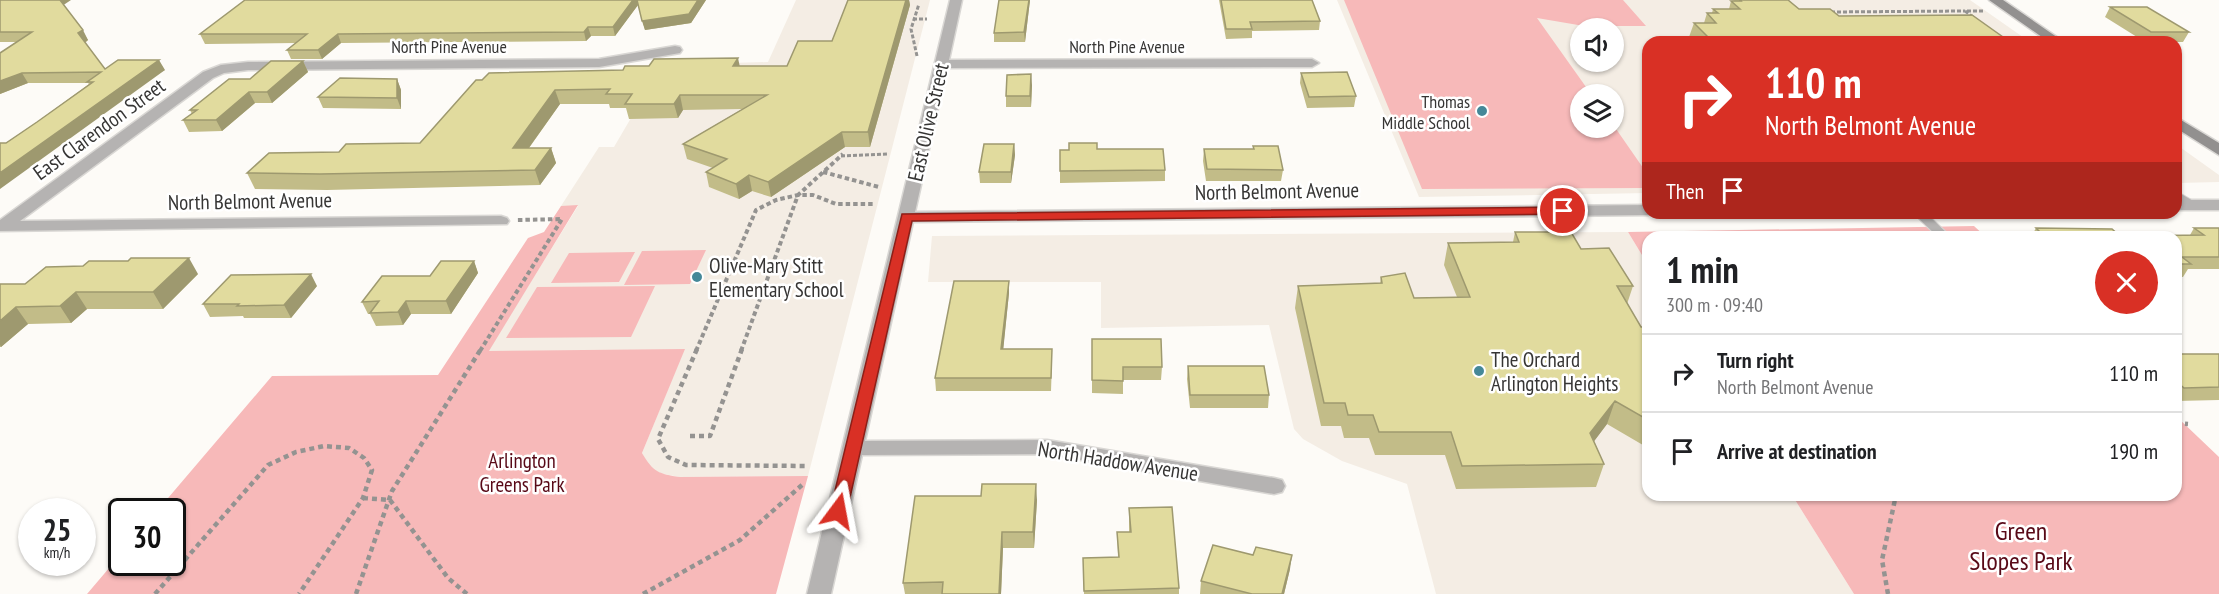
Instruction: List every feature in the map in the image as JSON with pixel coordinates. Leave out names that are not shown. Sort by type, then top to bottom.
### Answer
[{"type":"street","name":"East Olive Street","points":[[819,594],[956,0]]},
{"type":"street","points":[[1995,0],[2049,36]]},
{"type":"street","name":"North Pine Avenue","points":[[221,69],[248,66],[599,63],[675,50]]},
{"type":"street","name":"North Pine Avenue","points":[[942,64],[1312,63]]},
{"type":"street","name":"East Clarendon Street","points":[[1,226],[208,75],[221,69]]},
{"type":"street","points":[[2182,125],[2219,150]]},
{"type":"street","points":[[2184,205],[2219,205]]},
{"type":"street","name":"North Belmont Avenue","points":[[906,217],[1642,210]]},
{"type":"street","name":"North Belmont Avenue","points":[[1,226],[501,221]]},
{"type":"street","name":"North Haddow Avenue","points":[[853,448],[1047,447],[1274,486]]},
{"type":"lane","points":[[1926,219],[1938,231]]},
{"type":"path","points":[[917,56],[911,29],[919,4]]},
{"type":"path","points":[[1965,11],[1974,17]]},
{"type":"path","points":[[1822,12],[1984,11]]},
{"type":"path","points":[[914,19],[927,19]]},
{"type":"path","points":[[690,436],[710,436],[798,195],[843,154],[889,154]]},
{"type":"path","points":[[823,172],[879,187]]},
{"type":"path","points":[[807,466],[674,463],[667,458],[658,439],[756,210],[766,204],[798,195],[813,195],[836,204],[875,204]]},
{"type":"path","points":[[356,594],[392,491],[562,219],[501,221]]},
{"type":"path","points":[[2182,424],[2188,424]]},
{"type":"path","points":[[155,594],[268,465],[296,452],[324,446],[350,448],[364,458],[372,470],[363,498],[299,594]]},
{"type":"path","points":[[643,594],[740,540],[802,485]]},
{"type":"path","points":[[363,498],[390,500],[448,578],[467,594]]},
{"type":"path","points":[[1888,594],[1882,560],[1895,501]]},
{"type":"shaded area","name":"Olive-Mary Stitt Elementary School","points":[[796,0],[930,0],[808,476],[680,477],[663,474],[651,469],[642,453],[684,350],[488,351],[578,206],[561,206],[599,147],[614,147],[662,65],[768,62]]},
{"type":"shaded area","name":"Thomas Middle School","points":[[1337,0],[1970,0],[2021,36],[1642,36],[1642,193],[1419,197]]},
{"type":"shaded area","points":[[2182,149],[2219,175],[2219,182],[2182,183]]},
{"type":"shaded area","points":[[1628,232],[1642,255],[1642,501],[1796,501],[1854,594],[1436,594],[1407,484],[1342,461],[1303,439],[1294,429],[1269,325],[1101,328],[1101,282],[928,282],[932,236]]},
{"type":"green space","name":"Thomas Middle School","points":[[1344,0],[1623,0],[1646,26],[1624,26],[1624,18],[1570,18],[1570,24],[1537,18],[1570,64],[1570,72],[1575,72],[1584,84],[1570,84],[1570,138],[1622,138],[1642,166],[1642,188],[1422,189]]},
{"type":"green space","name":"Arlington Greens Park","points":[[578,205],[489,351],[685,349],[642,453],[657,471],[680,477],[808,476],[776,594],[87,594],[108,569],[108,576],[186,576],[186,498],[168,498],[272,376],[438,375],[528,238],[544,232],[561,206]]},
{"type":"green space","points":[[1974,226],[1979,231],[1686,231]]},
{"type":"green space","points":[[1628,232],[1642,232],[1642,255]]},
{"type":"green space","points":[[706,250],[690,284],[624,285],[642,251]]},
{"type":"green space","points":[[635,252],[619,282],[551,283],[569,253]]},
{"type":"green space","points":[[655,286],[631,337],[506,338],[537,287]]},
{"type":"green space","name":"Green Slopes Park","points":[[2182,422],[2219,457],[2219,594],[1854,594],[1796,501],[2182,501]]},
{"type":"building","points":[[0,0],[60,0],[83,30],[78,33],[105,69],[118,60],[159,60],[0,173],[0,143],[6,143],[37,122],[93,82],[87,82],[101,72],[22,73],[0,81],[0,53],[32,32],[0,32]]},
{"type":"building","points":[[245,0],[633,0],[613,27],[588,27],[584,32],[338,34],[318,50],[287,50],[307,34],[200,34]]},
{"type":"building","points":[[637,0],[698,0],[689,14],[642,21]]},
{"type":"building","points":[[848,0],[906,0],[868,132],[842,132],[768,182],[749,175],[736,184],[706,172],[727,159],[683,144],[767,95],[680,95],[674,104],[625,104],[632,94],[606,94],[610,89],[555,90],[513,148],[551,148],[535,170],[247,173],[269,153],[339,152],[346,144],[420,143],[476,80],[482,80],[489,73],[623,70],[625,66],[649,66],[654,59],[738,58],[733,66],[787,66],[798,41],[832,41]]},
{"type":"building","points":[[999,0],[1029,0],[1024,32],[994,33]]},
{"type":"building","points":[[1221,0],[1312,0],[1320,21],[1250,22],[1252,29],[1226,29]]},
{"type":"building","points":[[1788,0],[1799,9],[1830,9],[1839,16],[1972,15],[2002,36],[1707,36],[1694,23],[1716,23],[1707,13],[1718,13],[1713,9],[1740,9],[1731,1]]},
{"type":"building","points":[[2110,7],[2147,7],[2189,32],[2151,32]]},
{"type":"building","points":[[271,61],[303,61],[267,92],[249,92],[216,120],[183,120],[197,110],[190,110],[229,79],[250,79]]},
{"type":"building","points":[[1347,72],[1356,96],[1309,97],[1301,73]]},
{"type":"building","points":[[1031,74],[1030,96],[1006,96],[1007,75]]},
{"type":"building","points":[[340,78],[397,79],[397,98],[318,97]]},
{"type":"building","points":[[1069,143],[1097,143],[1097,149],[1163,149],[1165,170],[1060,171],[1060,150],[1069,150]]},
{"type":"building","points":[[984,144],[1014,144],[1011,172],[979,172]]},
{"type":"building","points":[[1253,146],[1278,146],[1283,170],[1207,169],[1204,149],[1254,149]]},
{"type":"building","points":[[2036,228],[2112,229],[2114,231],[2039,231]]},
{"type":"building","points":[[2194,228],[2219,228],[2219,257],[2182,257],[2182,235],[2204,235]]},
{"type":"building","name":"The Orchard Arlington Heights","points":[[1515,232],[1571,232],[1581,249],[1609,248],[1633,286],[1617,286],[1642,327],[1642,417],[1615,401],[1590,433],[1604,464],[1462,466],[1451,432],[1379,432],[1373,415],[1348,415],[1345,403],[1324,403],[1298,286],[1382,283],[1381,277],[1405,273],[1414,298],[1470,297],[1448,243],[1519,242]]},
{"type":"building","points":[[2182,257],[2191,264],[2182,264]]},
{"type":"building","points":[[131,258],[189,258],[153,292],[76,292],[60,306],[16,307],[0,321],[0,284],[25,284],[46,267],[83,266],[89,261],[128,261]]},
{"type":"building","points":[[441,261],[474,261],[446,301],[406,301],[398,312],[370,313],[379,301],[362,302],[382,276],[430,276]]},
{"type":"building","points":[[311,274],[284,305],[203,304],[231,275]]},
{"type":"building","points":[[954,281],[1009,281],[1001,349],[1052,349],[1051,378],[935,378]]},
{"type":"building","points":[[1092,339],[1161,339],[1162,367],[1123,367],[1123,381],[1092,380]]},
{"type":"building","points":[[2182,354],[2219,354],[2219,387],[2182,386]]},
{"type":"building","points":[[1188,366],[1264,366],[1269,395],[1190,395]]},
{"type":"building","points":[[982,484],[1036,484],[1033,532],[1002,532],[999,594],[942,594],[943,582],[903,583],[915,496],[981,496]]},
{"type":"building","points":[[1172,507],[1179,588],[1084,591],[1083,558],[1119,557],[1117,532],[1131,532],[1129,508]]},
{"type":"building","points":[[1213,545],[1253,555],[1256,547],[1292,555],[1282,594],[1252,594],[1201,581]]},
{"type":"place","name":"Thomas Middle School","points":[[1482,111]]},
{"type":"place","name":"Olive-Mary Stitt Elementary School","points":[[697,277]]},
{"type":"place","name":"The Orchard Arlington Heights","points":[[1479,371]]},
{"type":"route","points":[[838,511],[906,217],[1563,211]]}]
